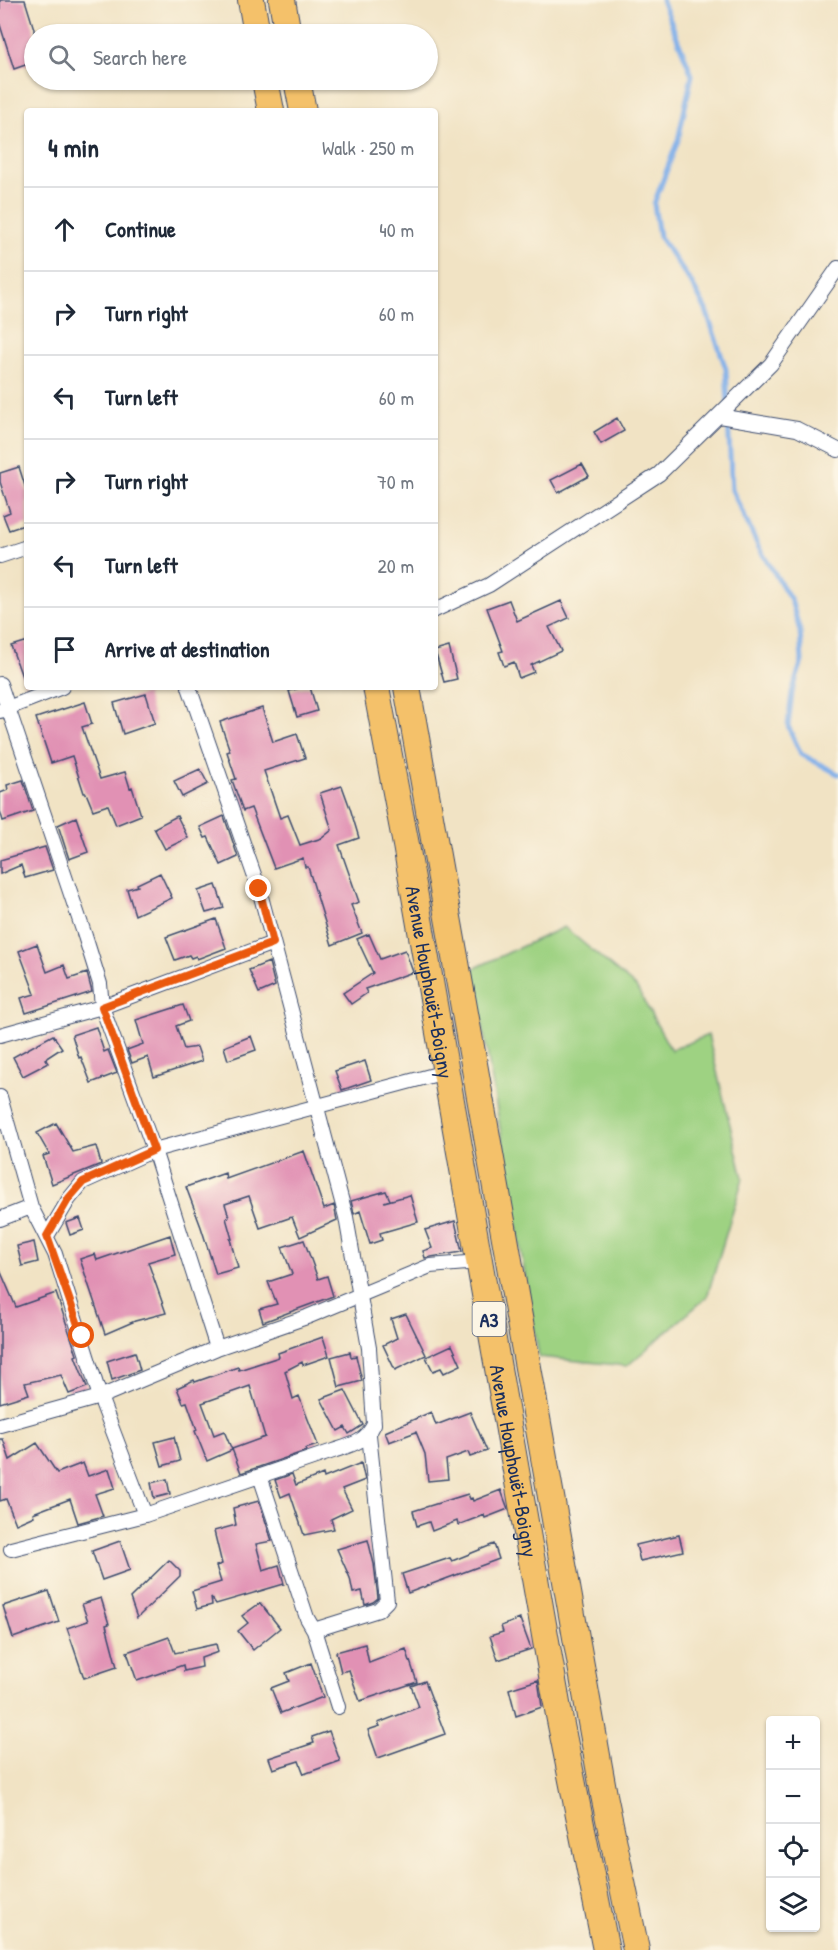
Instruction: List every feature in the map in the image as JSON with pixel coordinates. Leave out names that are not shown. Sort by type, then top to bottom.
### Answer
[{"type":"highway","points":[[250,0],[255,24]]},
{"type":"highway","points":[[282,0],[286,24]]},
{"type":"highway","points":[[267,90],[270,108]]},
{"type":"highway","points":[[299,90],[302,108]]},
{"type":"highway","name":"Avenue Houphouët-Boigny","points":[[377,690],[559,1715],[606,1950]]},
{"type":"highway","name":"Avenue Houphouët-Boigny","points":[[408,690],[604,1795],[636,1950]]},
{"type":"street","points":[[438,609],[489,585],[659,474],[771,364],[838,268]]},
{"type":"street","points":[[719,416],[797,429],[838,450]]},
{"type":"street","points":[[0,556],[24,548]]},
{"type":"street","points":[[0,684],[4,709],[100,984],[102,1007],[154,1150],[217,1348]]},
{"type":"street","points":[[4,709],[54,690]]},
{"type":"street","points":[[190,690],[259,889],[346,1216],[358,1296],[369,1348],[374,1424],[369,1435],[387,1601],[378,1610],[315,1630]]},
{"type":"street","points":[[0,1035],[102,1007],[273,943]]},
{"type":"street","points":[[47,1236],[69,1198],[83,1182],[154,1150],[445,1072]]},
{"type":"street","points":[[0,1097],[31,1207],[55,1254],[100,1396],[145,1515]]},
{"type":"street","points":[[0,1219],[31,1207]]},
{"type":"street","points":[[0,1425],[100,1396],[217,1348],[307,1317],[430,1266],[479,1262]]},
{"type":"street","points":[[11,1549],[145,1515],[351,1445],[369,1435]]},
{"type":"street","points":[[260,1476],[307,1618],[315,1630],[338,1707]]},
{"type":"green space","points":[[564,927],[636,987],[671,1050],[708,1035],[743,1178],[707,1297],[627,1366],[539,1357],[473,969]]},
{"type":"building","points":[[0,0],[25,0],[32,24],[24,24],[24,66],[14,69],[0,25]]},
{"type":"building","points":[[617,418],[624,431],[601,444],[594,432]]},
{"type":"building","points":[[582,464],[589,476],[558,493],[551,480]]},
{"type":"building","points":[[19,467],[24,483],[24,525],[9,530],[3,515],[10,512],[0,482],[0,473]]},
{"type":"building","points":[[509,600],[517,621],[561,601],[569,618],[549,627],[561,651],[531,665],[534,672],[519,678],[514,662],[504,666],[499,652],[503,651],[487,608]]},
{"type":"building","points":[[24,642],[24,682],[11,646]]},
{"type":"building","points":[[449,647],[457,679],[444,682],[438,661],[438,650]]},
{"type":"building","points":[[311,690],[317,711],[297,717],[289,691]]},
{"type":"building","points":[[146,694],[155,723],[123,734],[114,703]]},
{"type":"building","points":[[85,702],[92,724],[82,727],[100,779],[125,772],[141,815],[116,825],[108,805],[93,810],[84,793],[72,756],[51,763],[36,718]]},
{"type":"building","points":[[262,708],[273,742],[297,734],[305,758],[264,771],[280,818],[288,815],[300,845],[322,838],[332,830],[320,793],[342,786],[359,838],[339,845],[359,902],[351,905],[362,933],[332,945],[308,867],[305,867],[303,858],[274,868],[251,808],[243,811],[232,780],[236,779],[220,722]]},
{"type":"building","points":[[200,769],[208,784],[182,797],[174,781]]},
{"type":"building","points":[[23,780],[33,811],[3,821],[0,811],[0,793],[8,790],[7,785]]},
{"type":"building","points":[[177,816],[188,838],[165,849],[154,828]]},
{"type":"building","points":[[224,816],[238,857],[221,865],[208,837],[205,838],[200,827]]},
{"type":"building","points":[[76,817],[88,852],[69,859],[58,825]]},
{"type":"building","points":[[45,847],[53,870],[25,878],[21,865],[0,874],[0,860]]},
{"type":"building","points":[[160,873],[172,898],[135,915],[127,889],[138,886],[137,884]]},
{"type":"building","points":[[216,885],[224,908],[206,913],[198,891]]},
{"type":"building","points":[[216,919],[226,948],[197,959],[196,956],[191,958],[189,955],[175,960],[166,937]]},
{"type":"building","points":[[369,934],[380,959],[405,950],[413,972],[365,989],[367,993],[351,1004],[343,993],[373,973],[357,939]]},
{"type":"building","points":[[37,944],[47,972],[64,965],[69,979],[87,973],[92,992],[26,1013],[21,998],[35,994],[19,951]]},
{"type":"building","points":[[269,962],[275,986],[259,993],[249,970]]},
{"type":"building","points":[[183,1005],[189,1021],[176,1026],[184,1049],[197,1047],[202,1061],[154,1077],[148,1057],[132,1063],[127,1050],[143,1044],[136,1020]]},
{"type":"building","points":[[96,1027],[104,1052],[108,1050],[117,1073],[91,1083],[81,1057],[79,1058],[72,1035]]},
{"type":"building","points":[[53,1035],[62,1048],[45,1059],[48,1063],[23,1076],[13,1057]]},
{"type":"building","points":[[251,1036],[256,1050],[228,1060],[224,1047]]},
{"type":"building","points":[[365,1061],[371,1080],[342,1090],[335,1071]]},
{"type":"building","points":[[56,1123],[73,1152],[96,1146],[101,1164],[52,1184],[43,1156],[49,1154],[37,1133]]},
{"type":"building","points":[[304,1151],[324,1209],[334,1205],[337,1220],[300,1237],[292,1217],[260,1228],[249,1196],[225,1204],[229,1217],[226,1218],[232,1239],[230,1239],[238,1268],[216,1274],[186,1187],[225,1173],[226,1179]]},
{"type":"building","points":[[386,1191],[390,1200],[384,1202],[410,1195],[418,1222],[380,1233],[382,1240],[370,1244],[360,1211],[354,1214],[351,1201]]},
{"type":"building","points":[[80,1218],[84,1230],[70,1235],[66,1223]]},
{"type":"building","points":[[455,1221],[462,1252],[425,1258],[423,1251],[432,1248],[425,1230]]},
{"type":"building","points":[[170,1235],[175,1254],[148,1262],[166,1313],[135,1321],[105,1334],[80,1259],[95,1254],[97,1260]]},
{"type":"building","points":[[304,1240],[318,1279],[327,1276],[333,1296],[263,1322],[259,1309],[277,1304],[268,1282],[292,1274],[282,1247]]},
{"type":"building","points":[[34,1242],[38,1262],[22,1266],[17,1246]]},
{"type":"building","points":[[0,1270],[16,1307],[56,1293],[87,1387],[69,1394],[61,1375],[25,1383],[29,1394],[0,1403]]},
{"type":"building","points":[[406,1314],[426,1355],[395,1370],[383,1345],[397,1338],[391,1319]]},
{"type":"building","points":[[323,1337],[329,1356],[303,1365],[302,1362],[285,1371],[293,1399],[299,1396],[318,1445],[241,1473],[232,1449],[265,1437],[250,1386],[202,1403],[214,1435],[224,1431],[232,1450],[207,1461],[187,1402],[183,1403],[177,1388],[194,1380],[195,1382],[238,1367],[239,1370],[279,1357],[278,1353]]},
{"type":"building","points":[[452,1345],[461,1365],[444,1373],[441,1368],[433,1371],[426,1357]]},
{"type":"building","points":[[135,1352],[140,1370],[112,1380],[107,1361]]},
{"type":"building","points":[[350,1352],[351,1357],[356,1356],[362,1381],[339,1387],[331,1357]]},
{"type":"building","points":[[345,1390],[363,1425],[349,1434],[345,1427],[338,1431],[321,1399]]},
{"type":"building","points":[[431,1412],[436,1425],[470,1412],[487,1451],[470,1457],[468,1452],[446,1460],[448,1479],[428,1481],[425,1454],[416,1432],[389,1442],[385,1432]]},
{"type":"building","points":[[174,1437],[180,1461],[162,1466],[155,1442]]},
{"type":"building","points":[[0,1439],[3,1439],[10,1460],[37,1443],[57,1473],[83,1463],[88,1476],[109,1469],[115,1488],[95,1494],[103,1516],[78,1523],[70,1499],[33,1513],[34,1516],[16,1524],[6,1499],[0,1501]]},
{"type":"building","points":[[361,1463],[365,1480],[342,1489],[352,1509],[331,1519],[334,1529],[304,1535],[290,1493],[281,1497],[275,1480],[292,1474],[296,1485],[323,1474],[324,1478]]},
{"type":"building","points":[[167,1479],[170,1494],[154,1498],[151,1483]]},
{"type":"building","points":[[501,1490],[508,1509],[458,1525],[457,1521],[432,1531],[429,1522],[417,1526],[413,1511],[468,1494],[473,1501]]},
{"type":"building","points":[[259,1501],[272,1541],[256,1544],[263,1570],[279,1565],[284,1584],[216,1604],[211,1597],[212,1605],[197,1609],[192,1591],[221,1582],[216,1566],[222,1564],[214,1531],[236,1525],[233,1508]]},
{"type":"building","points":[[679,1535],[683,1551],[640,1561],[636,1545]]},
{"type":"building","points":[[368,1540],[374,1564],[378,1598],[365,1605],[362,1591],[353,1593],[350,1578],[337,1549]]},
{"type":"building","points":[[120,1541],[130,1570],[102,1580],[92,1551]]},
{"type":"building","points":[[494,1544],[499,1559],[408,1593],[402,1574],[450,1558],[452,1561]]},
{"type":"building","points":[[169,1560],[180,1571],[180,1576],[137,1618],[130,1598]]},
{"type":"building","points":[[49,1591],[59,1622],[13,1638],[3,1606]]},
{"type":"building","points":[[101,1598],[109,1624],[106,1625],[117,1667],[84,1678],[67,1628],[88,1621],[82,1604]]},
{"type":"building","points":[[260,1603],[280,1628],[253,1650],[238,1631],[248,1623],[242,1616]]},
{"type":"building","points":[[520,1619],[531,1649],[498,1660],[490,1636],[503,1632],[501,1626]]},
{"type":"building","points":[[169,1637],[175,1653],[216,1644],[218,1652],[201,1658],[202,1667],[184,1671],[183,1665],[137,1681],[127,1652]]},
{"type":"building","points":[[365,1644],[369,1663],[406,1649],[417,1682],[360,1701],[349,1670],[341,1672],[336,1652]]},
{"type":"building","points":[[311,1663],[323,1697],[281,1713],[271,1688],[289,1681],[286,1673]]},
{"type":"building","points":[[538,1680],[542,1707],[516,1716],[509,1689]]},
{"type":"building","points":[[425,1681],[445,1734],[378,1758],[368,1730],[380,1726],[378,1723],[419,1707],[411,1686]]},
{"type":"building","points":[[329,1731],[340,1761],[304,1774],[299,1761],[273,1769],[269,1758],[314,1743],[312,1737]]},
{"type":"waterway","points":[[662,0],[692,75],[678,140],[654,204],[659,236],[692,284],[706,310],[726,369],[728,404]]},
{"type":"waterway","points":[[728,420],[732,490],[759,548],[791,600],[800,631],[802,661],[792,692],[788,726],[801,754],[838,774]]},
{"type":"route","points":[[82,1336],[47,1236],[69,1198],[83,1182],[154,1150],[102,1007],[273,943],[259,889]]}]
